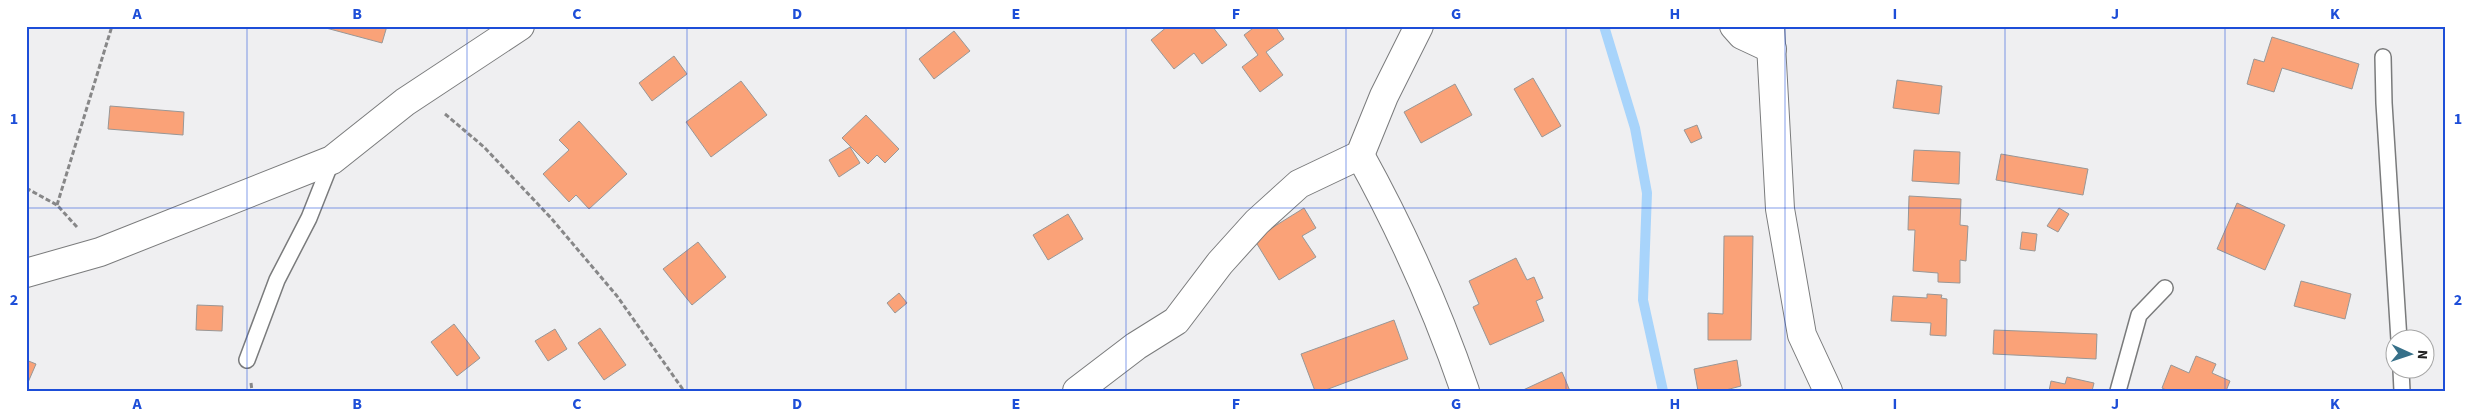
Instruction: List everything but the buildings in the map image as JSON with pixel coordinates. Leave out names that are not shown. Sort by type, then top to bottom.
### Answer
[{"type":"street","points":[[26,274],[100,252],[332,160],[420,92],[520,26]]},
{"type":"street","points":[[1078,391],[1136,346],[1176,320],[1220,263],[1256,222],[1299,184],[1360,156],[1384,96],[1419,26]]},
{"type":"street","points":[[1734,26],[1742,35],[1771,38],[1780,209],[1802,335],[1828,391]]},
{"type":"street","points":[[1360,156],[1394,216],[1441,322],[1464,391]]},
{"type":"lane","points":[[2383,57],[2384,102],[2398,330]]},
{"type":"lane","points":[[248,360],[277,280],[309,218],[332,160]]},
{"type":"lane","points":[[2118,391],[2139,315],[2165,288]]},
{"type":"path","points":[[57,205],[112,26]]},
{"type":"path","points":[[420,92],[484,146],[551,218],[617,296],[684,391]]},
{"type":"path","points":[[26,188],[57,205],[100,252]]},
{"type":"waterway","points":[[1604,26],[1635,128],[1647,193],[1643,300],[1663,391]]}]
